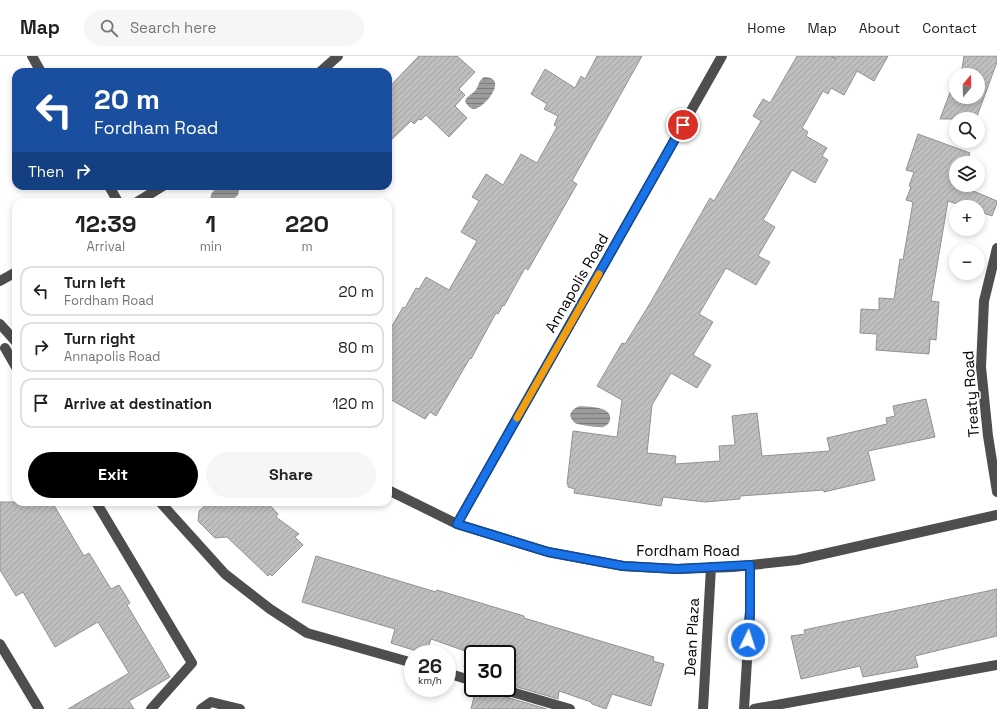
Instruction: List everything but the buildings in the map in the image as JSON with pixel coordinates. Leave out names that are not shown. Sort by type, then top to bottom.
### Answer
[{"type":"street","points":[[32,56],[39,68]]},
{"type":"street","points":[[324,68],[338,56]]},
{"type":"street","name":"Annapolis Road","points":[[457,524],[722,56]]},
{"type":"street","points":[[144,198],[156,190]]},
{"type":"street","name":"Treaty Road","points":[[997,248],[984,301],[981,367],[988,436],[997,492]]},
{"type":"street","points":[[0,281],[12,274]]},
{"type":"street","points":[[0,324],[12,338]]},
{"type":"street","points":[[12,344],[2,350],[12,362]]},
{"type":"street","name":"Fordham Road","points":[[392,492],[457,524],[548,552],[623,566],[677,569],[750,565],[797,560],[997,515]]},
{"type":"street","points":[[98,506],[192,663],[151,709]]},
{"type":"street","points":[[164,506],[225,574],[270,609],[307,633],[404,660]]},
{"type":"street","points":[[744,709],[750,612],[750,565]]},
{"type":"street","name":"Dean Plaza","points":[[703,709],[711,567]]},
{"type":"street","points":[[0,644],[39,709]]},
{"type":"street","points":[[754,709],[997,664]]},
{"type":"street","points":[[516,693],[570,709]]},
{"type":"street","points":[[200,709],[211,702],[240,709]]},
{"type":"shaded area","points":[[484,77],[491,78],[495,82],[495,87],[488,99],[483,104],[478,108],[473,109],[466,104],[465,101],[475,91]]},
{"type":"shaded area","points":[[215,190],[239,191],[238,195],[235,198],[211,198]]},
{"type":"shaded area","points":[[580,406],[599,408],[608,412],[610,415],[609,423],[603,427],[593,427],[575,423],[570,415],[574,409]]},
{"type":"slow traffic","points":[[517,418],[599,274]]},
{"type":"route","points":[[683,125],[457,524],[548,552],[623,566],[677,569],[750,565],[750,612],[748,640]]}]
